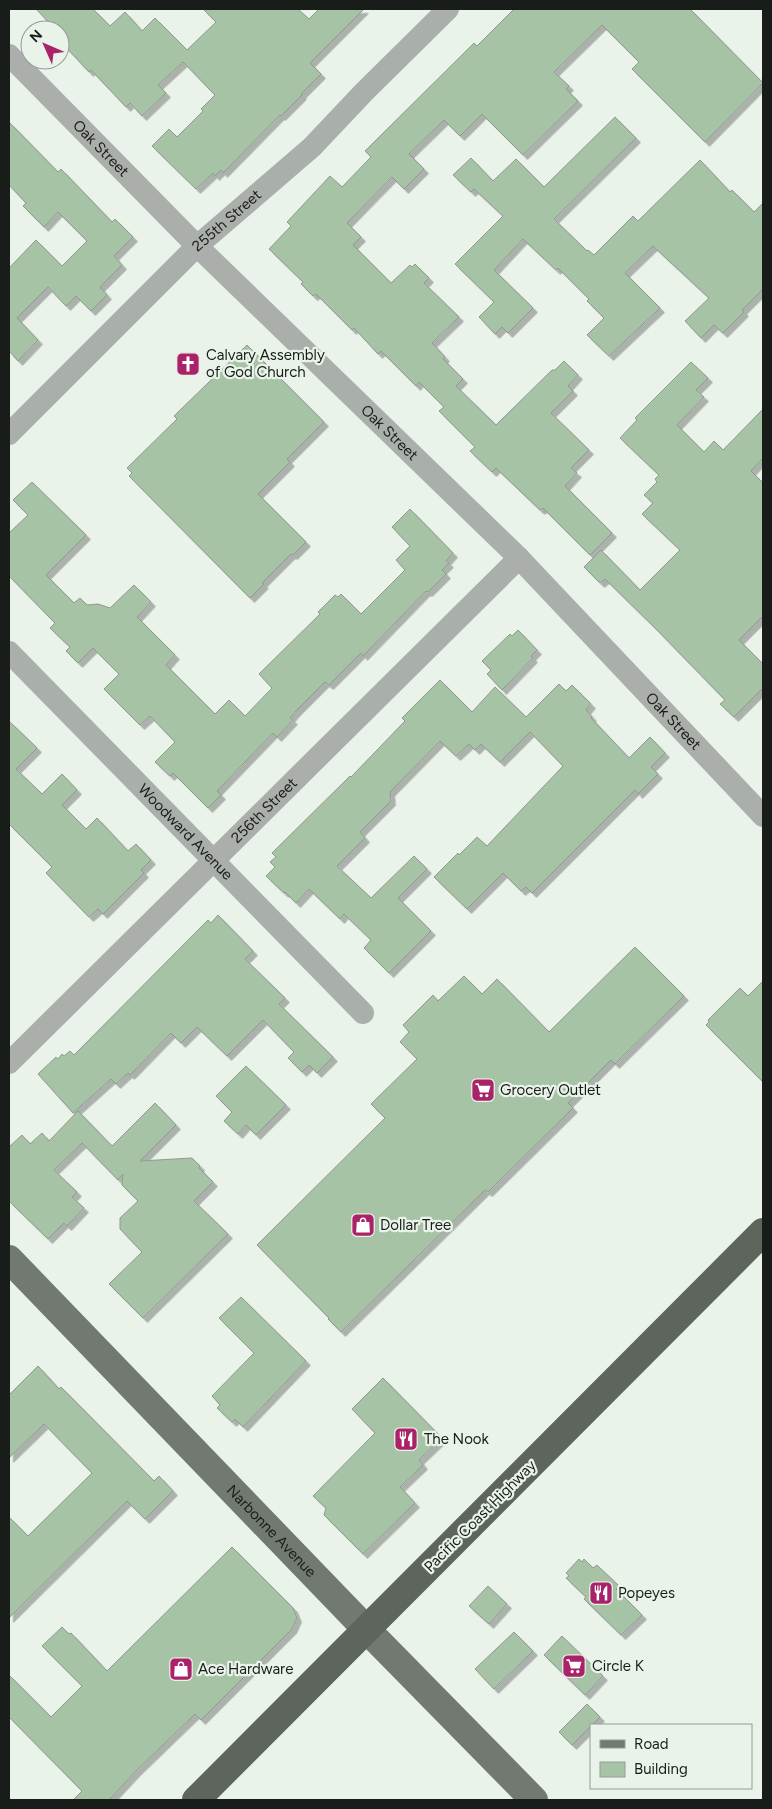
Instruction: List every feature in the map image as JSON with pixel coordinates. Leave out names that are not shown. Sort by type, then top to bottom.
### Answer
[{"type":"highway","name":"Pacific Coast Highway","points":[[196,1800],[763,1232]]},
{"type":"main road","name":"Narbonne Avenue","points":[[9,1259],[534,1800]]},
{"type":"street","name":"255th Street","points":[[9,434],[198,246],[312,146],[448,9]]},
{"type":"street","name":"Oak Street","points":[[9,56],[198,246],[519,558],[763,816]]},
{"type":"street","name":"256th Street","points":[[9,1063],[211,860],[519,558]]},
{"type":"street","name":"Woodward Avenue","points":[[9,652],[363,1013]]},
{"type":"building","points":[[36,9],[93,9],[110,26],[125,12],[142,31],[155,18],[187,50],[216,22],[203,9],[298,9],[309,19],[319,9],[364,9],[310,63],[321,74],[302,95],[223,173],[221,170],[215,176],[213,173],[196,189],[152,146],[169,129],[177,137],[203,111],[201,109],[215,95],[183,62],[158,85],[166,93],[142,116],[130,103],[126,107],[91,70],[89,72],[70,52],[70,20],[46,20]]},
{"type":"building","points":[[514,9],[690,9],[763,83],[705,142],[632,69],[639,62],[602,25],[554,72],[569,86],[566,89],[578,101],[523,155],[482,114],[460,136],[444,120],[409,154],[424,169],[404,189],[392,177],[347,223],[361,237],[353,245],[391,283],[410,265],[412,267],[415,264],[429,278],[424,283],[459,317],[432,343],[445,357],[443,359],[463,379],[456,386],[496,425],[552,370],[555,370],[564,361],[578,375],[568,386],[573,391],[551,413],[589,450],[571,468],[577,473],[565,486],[612,533],[590,555],[543,508],[540,510],[496,468],[492,472],[470,451],[475,447],[439,411],[444,407],[419,382],[416,386],[381,351],[378,354],[354,328],[352,330],[316,294],[313,296],[301,284],[303,282],[269,249],[291,226],[287,222],[330,176],[342,187],[371,157],[365,151],[474,43],[477,46]]},
{"type":"building","points":[[615,117],[636,138],[554,219],[587,251],[594,255],[633,216],[638,221],[700,160],[730,192],[732,190],[754,212],[763,203],[763,289],[723,333],[714,325],[701,338],[685,321],[709,298],[653,246],[625,273],[660,308],[609,356],[587,335],[604,318],[587,301],[589,299],[558,268],[556,270],[523,239],[494,270],[533,308],[508,333],[502,327],[495,334],[479,317],[494,302],[455,264],[503,216],[474,189],[471,192],[453,175],[471,158],[493,181],[516,159],[544,187]]},
{"type":"building","points":[[9,122],[58,172],[61,169],[112,222],[115,219],[133,237],[114,256],[122,265],[100,287],[107,295],[91,311],[76,296],[66,306],[48,287],[17,318],[38,340],[18,361],[9,351],[9,268],[36,240],[62,266],[87,241],[58,212],[44,227],[23,206],[26,203],[9,185]]},
{"type":"building","points":[[247,345],[324,422],[287,459],[290,462],[258,494],[306,542],[262,583],[264,584],[250,598],[129,476],[132,473],[127,468],[177,419],[174,416]]},
{"type":"building","points":[[691,362],[708,378],[696,390],[704,397],[677,425],[704,452],[714,441],[723,450],[763,409],[763,458],[751,471],[763,483],[763,616],[739,640],[763,664],[763,688],[734,717],[720,704],[725,700],[655,628],[605,579],[600,583],[584,567],[601,550],[640,590],[680,550],[642,514],[653,503],[644,495],[657,482],[655,479],[659,475],[620,438],[637,420],[635,418]]},
{"type":"building","points":[[32,482],[86,535],[46,575],[74,603],[80,598],[87,605],[98,604],[110,608],[134,585],[151,602],[137,617],[175,655],[166,665],[215,714],[229,700],[245,716],[272,688],[259,674],[320,614],[318,612],[335,595],[338,597],[341,594],[361,614],[405,570],[396,560],[410,546],[392,527],[410,509],[453,553],[446,561],[449,563],[442,570],[446,574],[428,592],[426,591],[363,656],[361,653],[329,685],[325,682],[295,712],[290,718],[293,720],[277,737],[273,733],[217,791],[221,795],[208,808],[173,773],[170,776],[155,762],[175,742],[150,716],[140,725],[104,689],[119,674],[93,648],[78,663],[66,651],[70,647],[50,628],[55,623],[9,576],[9,533],[28,515],[13,500]]},
{"type":"building","points":[[518,630],[537,650],[531,656],[533,658],[502,690],[487,674],[491,670],[482,661],[510,634],[512,636]]},
{"type":"building","points":[[440,680],[472,712],[495,687],[526,717],[559,684],[566,691],[572,685],[591,704],[586,710],[591,718],[629,758],[650,737],[665,753],[651,767],[658,774],[638,794],[635,790],[532,893],[526,887],[521,891],[503,873],[467,909],[434,877],[477,837],[487,846],[563,766],[530,732],[500,762],[481,744],[475,750],[469,744],[456,756],[440,741],[390,792],[391,801],[360,832],[365,838],[337,866],[371,898],[414,856],[427,869],[398,898],[431,931],[389,973],[364,948],[371,940],[344,914],[340,919],[309,889],[296,903],[266,876],[275,867],[270,862],[276,857],[272,853],[351,777],[405,721],[402,718]]},
{"type":"building","points":[[9,721],[37,748],[16,769],[42,794],[62,774],[77,790],[62,805],[86,829],[97,818],[128,851],[136,844],[151,860],[141,870],[144,873],[103,914],[98,909],[89,917],[46,873],[52,867],[9,824]]},
{"type":"building","points":[[218,915],[253,951],[245,959],[285,998],[279,1004],[333,1057],[317,1073],[309,1065],[302,1072],[288,1058],[294,1052],[263,1020],[227,1056],[197,1027],[181,1043],[171,1033],[130,1075],[128,1073],[116,1084],[111,1079],[73,1113],[38,1074],[56,1057],[58,1059],[62,1054],[64,1056],[70,1051],[74,1055],[208,920],[211,923]]},
{"type":"building","points":[[635,947],[684,996],[615,1064],[611,1060],[568,1103],[573,1108],[488,1192],[485,1190],[341,1332],[257,1245],[385,1118],[371,1104],[417,1059],[400,1042],[409,1032],[403,1025],[433,995],[438,1001],[464,976],[482,994],[497,979],[549,1032]]},
{"type":"building","points":[[763,981],[763,1082],[706,1025],[709,1022],[708,1020],[740,988],[748,996]]},
{"type":"building","points":[[246,1066],[286,1105],[256,1135],[246,1125],[238,1134],[224,1121],[232,1112],[216,1096]]},
{"type":"building","points":[[155,1103],[176,1125],[140,1161],[192,1158],[213,1182],[194,1201],[228,1234],[143,1318],[109,1284],[142,1252],[120,1229],[120,1218],[138,1201],[122,1185],[123,1174],[118,1180],[82,1143],[54,1170],[77,1192],[72,1197],[84,1208],[67,1226],[64,1223],[48,1239],[9,1201],[9,1147],[22,1135],[30,1144],[42,1133],[49,1141],[78,1111],[112,1146]]},
{"type":"building","points":[[241,1297],[306,1361],[243,1427],[235,1419],[232,1422],[217,1408],[220,1405],[212,1396],[254,1353],[219,1318]]},
{"type":"building","points":[[38,1366],[59,1389],[61,1387],[154,1481],[159,1476],[173,1491],[145,1519],[127,1501],[9,1618],[9,1517],[28,1536],[92,1473],[44,1424],[9,1458],[9,1395]]},
{"type":"building","points":[[383,1378],[442,1438],[419,1460],[423,1465],[400,1487],[415,1503],[363,1554],[324,1515],[326,1508],[313,1496],[375,1433],[352,1409]]},
{"type":"building","points":[[232,1547],[293,1608],[297,1618],[292,1629],[201,1720],[195,1714],[109,1800],[73,1800],[82,1791],[9,1717],[9,1675],[51,1717],[82,1686],[42,1646],[62,1627],[69,1634],[71,1633],[107,1671]]},
{"type":"building","name":"Popeyes","points":[[579,1559],[582,1562],[584,1559],[593,1568],[597,1565],[619,1586],[616,1589],[642,1615],[621,1635],[584,1599],[586,1597],[566,1578],[569,1576],[566,1573]]},
{"type":"building","points":[[488,1586],[507,1604],[489,1624],[469,1606]]},
{"type":"building","points":[[514,1632],[533,1651],[494,1689],[475,1669]]},
{"type":"building","name":"Circle K","points":[[562,1636],[603,1676],[585,1695],[544,1655]]},
{"type":"building","points":[[587,1704],[600,1717],[593,1724],[590,1724],[590,1727],[572,1745],[559,1732]]},
{"type":"place","name":"Calvary Assembly of God Church","points":[[188,364]]},
{"type":"place","name":"Grocery Outlet","points":[[483,1090]]},
{"type":"place","name":"Dollar Tree","points":[[363,1225]]},
{"type":"place","name":"The Nook","points":[[406,1439]]},
{"type":"place","name":"Popeyes","points":[[601,1593]]},
{"type":"place","name":"Circle K","points":[[574,1666]]},
{"type":"place","name":"Ace Hardware","points":[[181,1669]]}]
